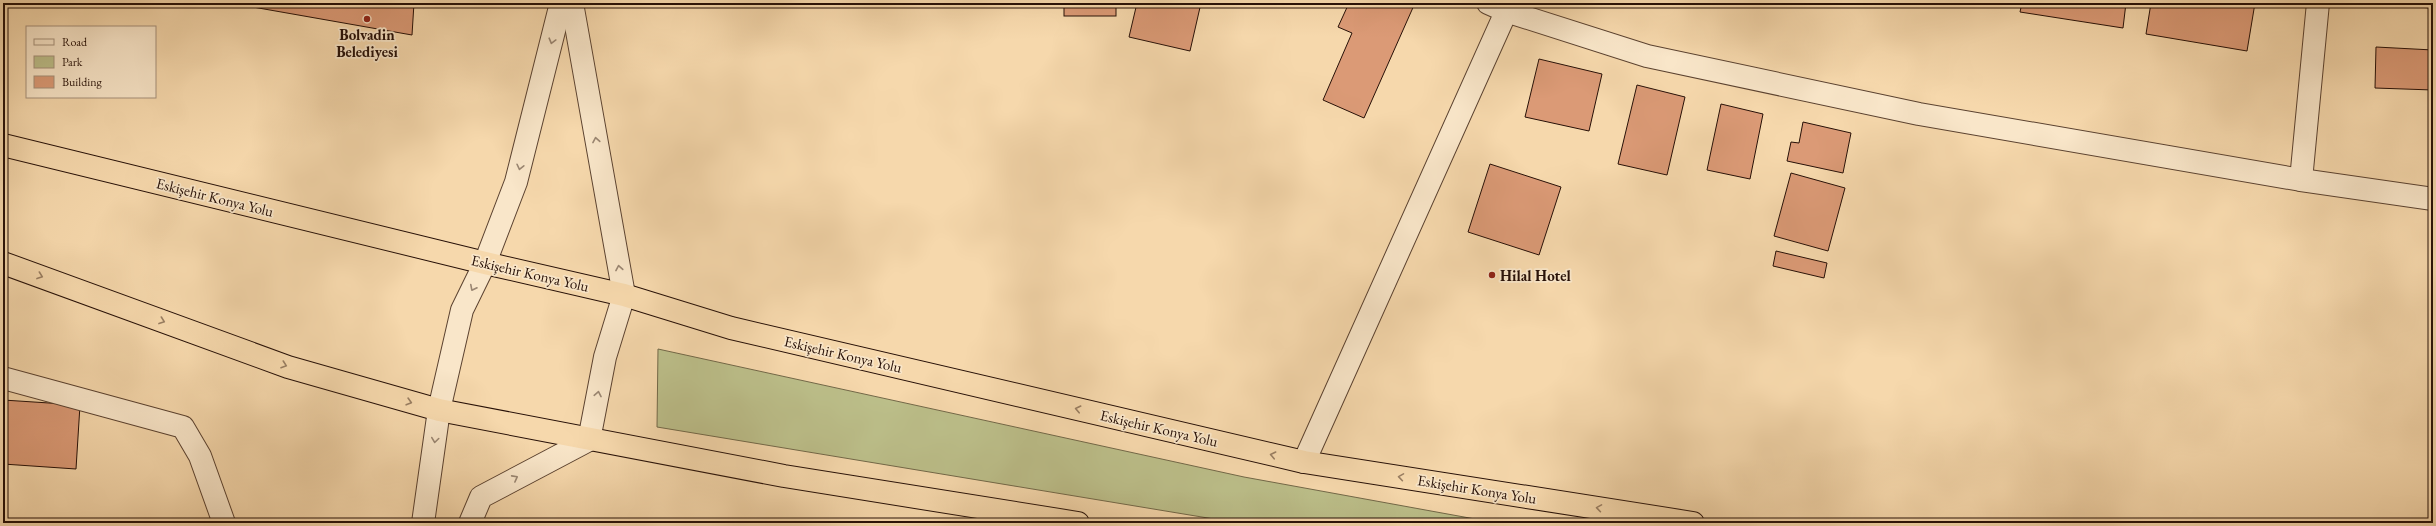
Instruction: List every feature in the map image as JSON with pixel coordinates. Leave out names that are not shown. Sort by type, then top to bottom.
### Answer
[{"type":"highway","name":"Eskişehir Konya Yolu","points":[[3,145],[485,264],[624,295],[731,328],[1304,462],[1693,523]]},
{"type":"highway","points":[[3,263],[288,367],[439,410],[589,440],[784,476],[1078,523]]},
{"type":"street","points":[[423,523],[439,410],[462,310],[485,264],[516,182],[562,3]]},
{"type":"street","points":[[470,523],[481,496],[589,440],[605,357],[624,295],[572,3]]},
{"type":"street","points":[[2301,180],[2318,3]]},
{"type":"street","points":[[1304,462],[1501,6],[1654,58],[1919,114],[2301,180],[2433,199]]},
{"type":"street","points":[[3,378],[183,427],[200,456],[224,523]]},
{"type":"green space","points":[[658,349],[1244,477],[1497,523],[1247,523],[1220,520],[657,427]]},
{"type":"building","name":"Bolvadin Belediyesi","points":[[230,3],[414,3],[412,35]]},
{"type":"building","points":[[1064,3],[1116,3],[1116,16],[1064,16]]},
{"type":"building","points":[[1137,3],[1201,3],[1190,51],[1129,37]]},
{"type":"building","points":[[1349,3],[1415,3],[1364,118],[1323,100],[1352,33],[1338,27]]},
{"type":"building","points":[[2022,3],[2126,3],[2123,28],[2020,12]]},
{"type":"building","points":[[2151,3],[2255,3],[2247,51],[2146,34]]},
{"type":"building","points":[[2381,3],[2433,3],[2433,8],[2381,5]]},
{"type":"building","points":[[2376,47],[2433,50],[2433,90],[2375,88]]},
{"type":"building","points":[[1539,59],[1602,74],[1589,131],[1525,117]]},
{"type":"building","points":[[1637,85],[1685,97],[1667,175],[1618,164]]},
{"type":"building","points":[[1721,104],[1763,114],[1750,179],[1707,170]]},
{"type":"building","points":[[1803,122],[1851,133],[1843,173],[1787,161],[1791,142],[1799,143]]},
{"type":"building","points":[[1490,164],[1561,187],[1539,255],[1468,232]]},
{"type":"building","points":[[1791,173],[1845,188],[1828,251],[1774,236]]},
{"type":"building","points":[[1776,251],[1827,263],[1824,278],[1773,266]]},
{"type":"building","points":[[3,400],[80,405],[76,469],[3,464]]},
{"type":"place","name":"Bolvadin Belediyesi","points":[[367,19]]},
{"type":"place","name":"Hilal Hotel","points":[[1492,275]]}]
